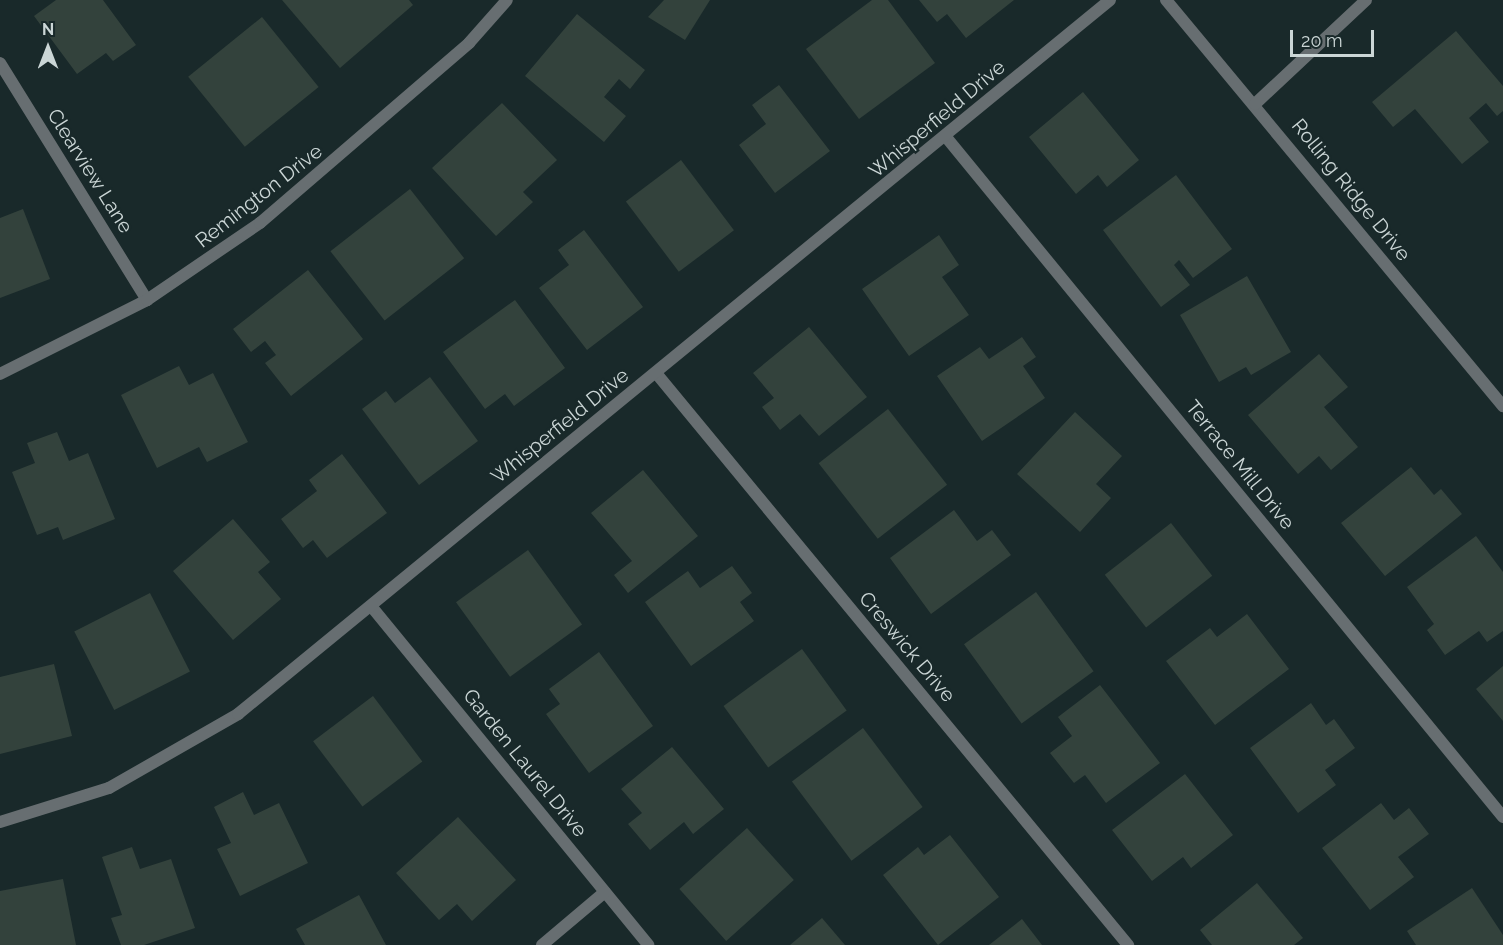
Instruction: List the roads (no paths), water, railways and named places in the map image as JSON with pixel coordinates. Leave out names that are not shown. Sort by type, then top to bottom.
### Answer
[{"type":"street","name":"Remington Drive","points":[[0,374],[147,300],[260,223],[367,135],[469,43],[507,0]]},
{"type":"street","name":"Whisperfield Drive","points":[[0,822],[109,788],[175,754],[238,714],[946,137],[1110,0]]},
{"type":"street","name":"Rolling Ridge Drive","points":[[1166,0],[1255,104],[1503,406]]},
{"type":"street","points":[[1255,104],[1366,0]]},
{"type":"street","name":"Clearview Lane","points":[[0,63],[147,300]]},
{"type":"street","name":"Terrace Mill Drive","points":[[946,137],[1503,817]]},
{"type":"street","name":"Creswick Drive","points":[[656,373],[1128,945]]},
{"type":"street","name":"Garden Laurel Drive","points":[[371,606],[648,945]]},
{"type":"street","points":[[542,945],[605,892]]}]
